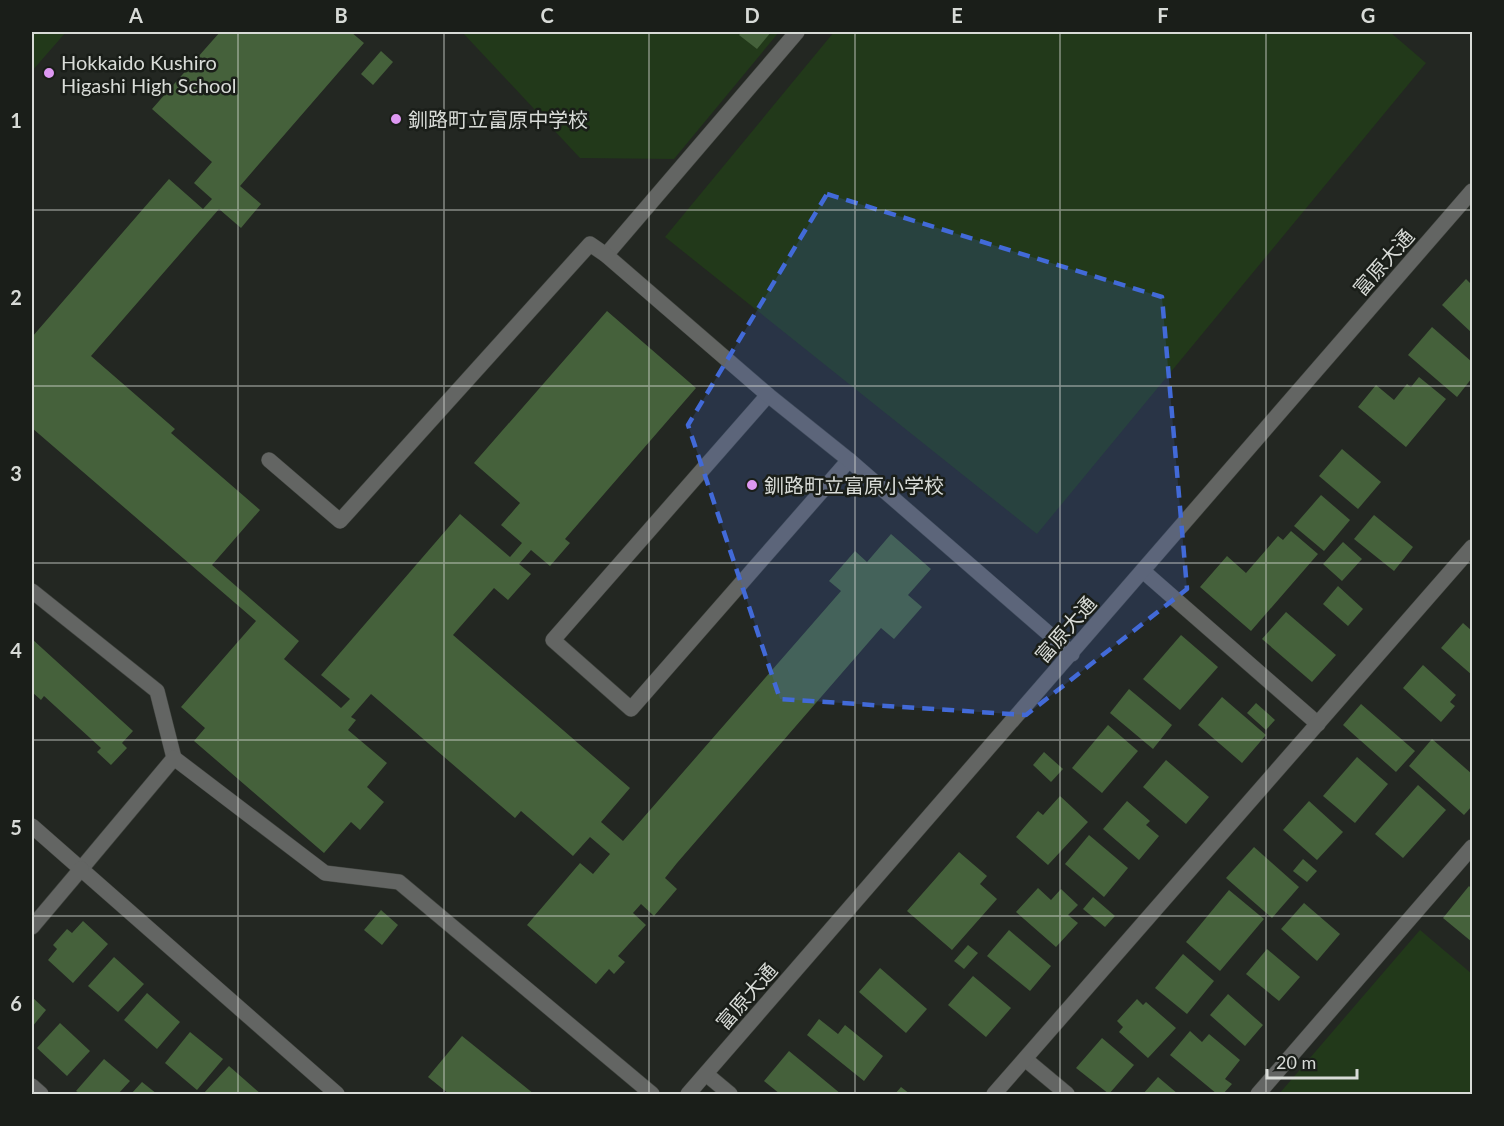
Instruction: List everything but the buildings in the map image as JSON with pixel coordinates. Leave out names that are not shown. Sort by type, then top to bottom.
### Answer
[{"type":"street","points":[[606,255],[797,32]]},
{"type":"street","name":"富原大通","points":[[688,1095],[1473,191]]},
{"type":"street","points":[[269,460],[340,521],[590,244],[606,255],[768,395],[849,460],[1072,654]]},
{"type":"street","points":[[768,395],[553,640],[631,709],[849,460]]},
{"type":"street","points":[[994,1095],[1318,724],[1467,564],[1473,547]]},
{"type":"street","points":[[1143,571],[1318,724]]},
{"type":"street","points":[[32,591],[157,691],[174,758],[325,873],[399,882],[652,1095]]},
{"type":"street","points":[[32,927],[174,758]]},
{"type":"street","points":[[32,826],[337,1095]]},
{"type":"street","points":[[1258,1095],[1473,847]]},
{"type":"street","points":[[1025,1059],[1067,1095]]},
{"type":"street","points":[[706,1074],[730,1095]]},
{"type":"street","points":[[32,1086],[41,1095]]},
{"type":"highlighted area","points":[[827,194],[1162,297],[1187,589],[1026,715],[780,699],[688,425]]},
{"type":"green space","points":[[32,32],[66,32],[32,71]]},
{"type":"green space","points":[[462,32],[779,32],[674,159],[580,158]]},
{"type":"green space","points":[[834,32],[1390,32],[1426,63],[1037,534],[665,237]]},
{"type":"green space","points":[[1420,930],[1472,974],[1472,1094],[1279,1094]]},
{"type":"place","name":"Hokkaido Kushiro Higashi High School","points":[[49,73]]},
{"type":"place","name":"釧路町立富原中学校","points":[[396,119]]},
{"type":"place","name":"釧路町立富原小学校","points":[[752,485]]}]
